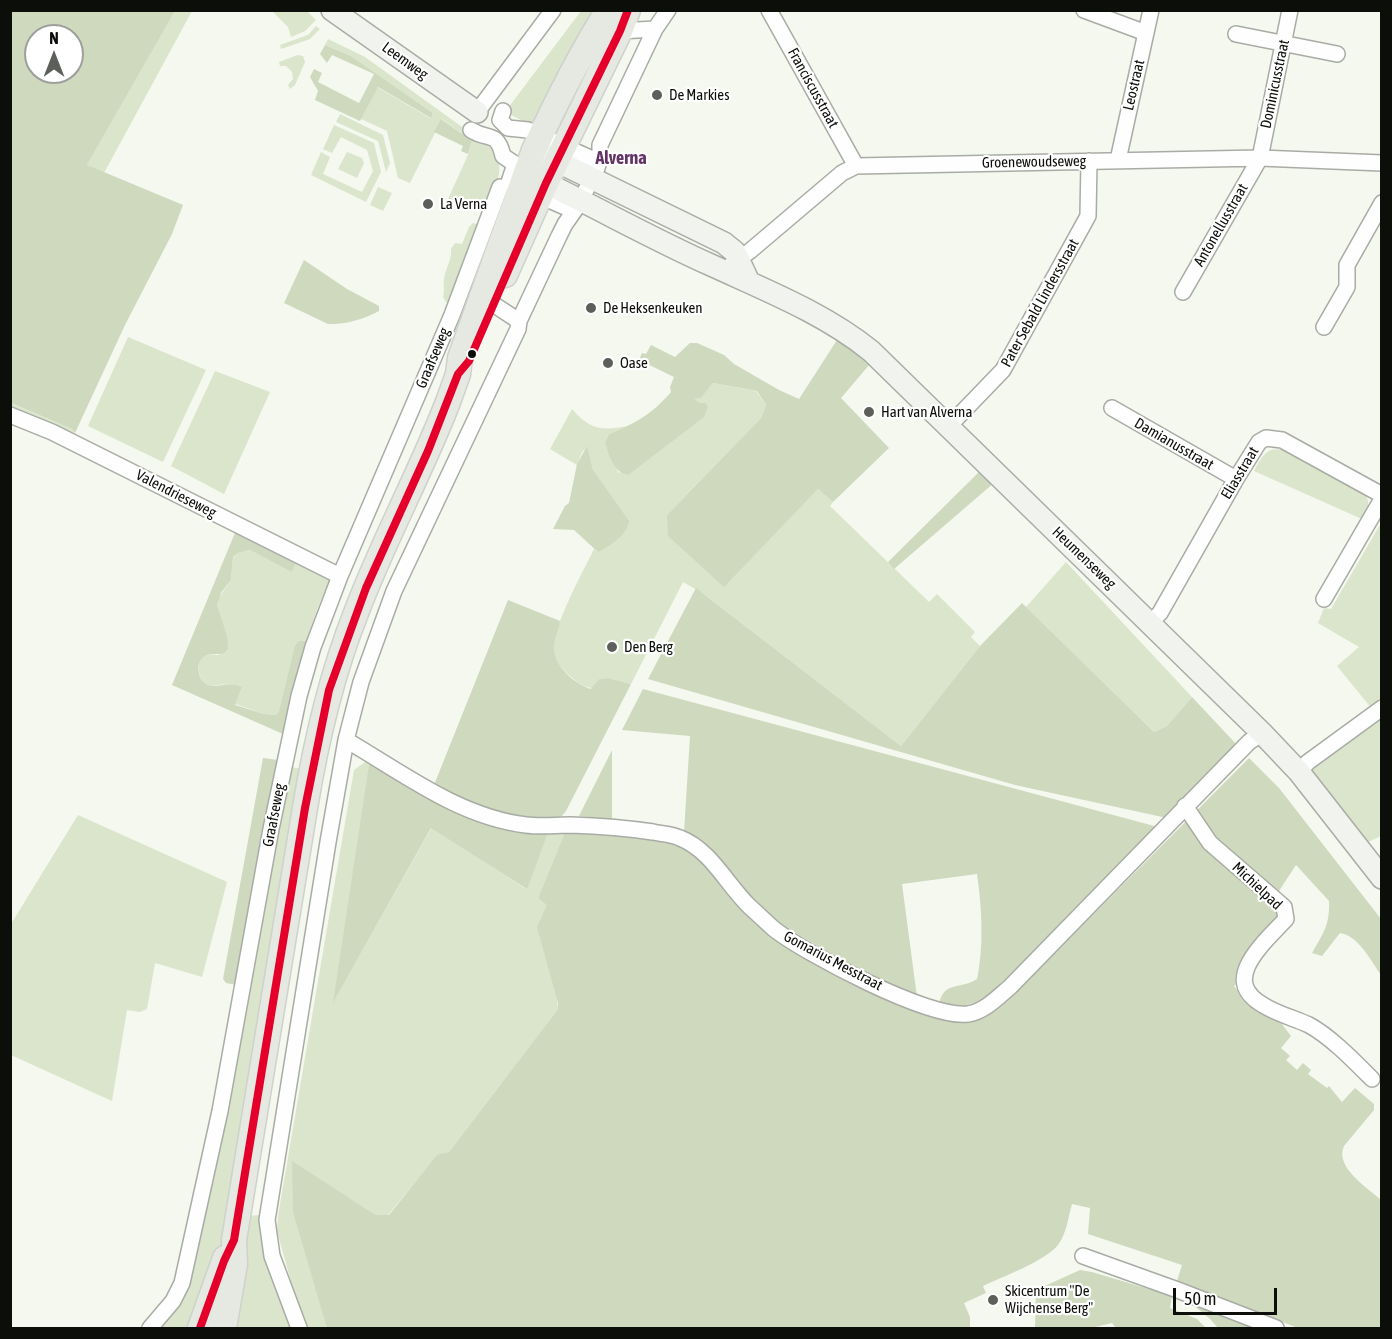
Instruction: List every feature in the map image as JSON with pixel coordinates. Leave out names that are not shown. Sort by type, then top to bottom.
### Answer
[{"type":"main road","name":"Graafseweg","points":[[224,1329],[235,1264],[234,1240],[306,798],[321,723],[338,662],[355,614],[432,442],[458,374],[463,317],[538,143],[582,54],[619,17]]},
{"type":"main road","name":"Graafseweg","points":[[458,374],[469,361],[493,304],[521,184],[560,153],[619,17]]},
{"type":"main road","name":"Graafseweg","points":[[200,1329],[224,1261],[234,1240]]},
{"type":"street","name":"Leemweg","points":[[332,10],[474,121]]},
{"type":"street","points":[[553,10],[474,121],[480,135],[491,136],[500,144],[503,156],[515,164],[521,184],[583,205],[731,265],[842,173],[856,166]]},
{"type":"street","points":[[299,1329],[272,1256],[267,1220],[346,740],[361,682],[394,591],[519,329],[519,321],[559,236],[596,184],[600,145],[655,29],[668,10]]},
{"type":"street","name":"Franciscusstraat","points":[[769,10],[856,166]]},
{"type":"street","points":[[1084,10],[1146,33]]},
{"type":"street","name":"Leostraat","points":[[1118,160],[1151,10]]},
{"type":"street","name":"Dominicusstraat","points":[[1260,158],[1290,10]]},
{"type":"street","points":[[619,17],[655,29]]},
{"type":"street","points":[[1236,33],[1337,54]]},
{"type":"street","points":[[503,111],[500,120],[508,128],[528,130],[538,143]]},
{"type":"street","points":[[500,144],[508,128]]},
{"type":"street","name":"Heumenseweg","points":[[538,143],[724,243],[735,252],[731,265],[748,280],[834,325],[857,340],[949,426],[1262,733],[1299,772],[1382,878]]},
{"type":"street","name":"Groenewoudseweg","points":[[856,166],[1260,158],[1382,163]]},
{"type":"street","name":"Antonellusstraat","points":[[1183,292],[1260,158]]},
{"type":"street","name":"Pater Sebald Lindersstraat","points":[[949,426],[1003,370],[1088,216],[1089,161]]},
{"type":"street","points":[[1324,327],[1347,287],[1347,265],[1382,203]]},
{"type":"street","points":[[493,304],[519,321]]},
{"type":"street","name":"Graafseweg","points":[[150,1329],[173,1301],[182,1283],[220,1111],[291,730],[313,648],[340,576],[463,317]]},
{"type":"street","name":"Damianusstraat","points":[[1112,408],[1236,479]]},
{"type":"street","name":"Valendrieseweg","points":[[10,415],[52,432],[340,576]]},
{"type":"street","name":"Eliasstraat","points":[[1150,623],[1160,613],[1259,442],[1266,438],[1282,440],[1382,497],[1324,599]]},
{"type":"street","points":[[1299,772],[1308,762],[1382,708]]},
{"type":"street","name":"Gomarius Messtraat","points":[[346,740],[424,787],[483,815],[526,825],[621,827],[677,837],[691,843],[703,852],[748,905],[774,929],[836,965],[919,1005],[955,1014],[968,1014],[978,1011],[1010,987],[1185,806],[1249,742],[1262,733]]},
{"type":"street","name":"Michielpad","points":[[1185,806],[1210,843],[1284,907],[1286,919],[1261,945],[1248,964],[1243,976],[1244,989],[1264,1006],[1311,1026],[1342,1050],[1372,1078]]},
{"type":"street","points":[[1083,1256],[1276,1329]]},
{"type":"green space","points":[[11,10],[175,11],[87,165],[183,205],[172,234],[125,325],[75,433],[72,429],[11,403]]},
{"type":"green space","points":[[175,11],[192,11],[104,173],[87,165]]},
{"type":"green space","points":[[272,11],[307,11],[316,20],[305,31],[291,37],[288,27]]},
{"type":"green space","points":[[581,11],[602,11],[537,128],[505,112]]},
{"type":"green space","points":[[316,26],[320,29],[310,39],[281,49],[280,45],[308,35]]},
{"type":"green space","points":[[328,39],[365,57],[494,150],[499,171],[497,184],[487,204],[467,205],[448,199],[472,141],[442,119],[410,183],[398,178],[387,131],[361,119],[377,87],[430,118],[433,113],[351,56],[325,45]]},
{"type":"green space","points":[[325,45],[351,56],[433,113],[431,118],[378,87],[360,121],[315,100],[318,91],[310,77],[314,69],[322,73],[318,82],[359,103],[374,74],[332,55],[327,63],[320,54]]},
{"type":"green space","points":[[298,55],[303,56],[305,62],[295,85],[290,89],[288,85],[293,79],[292,72],[286,66],[280,66],[279,62]]},
{"type":"green space","points":[[340,114],[383,135],[390,163],[386,172],[378,141],[336,122]]},
{"type":"green space","points":[[441,119],[472,141],[468,154],[461,151],[463,146],[434,132]]},
{"type":"green space","points":[[334,125],[374,143],[381,172],[366,202],[311,175],[321,152],[330,157],[323,174],[362,192],[373,171],[367,150],[341,137],[332,153],[323,149]]},
{"type":"green space","points":[[347,152],[362,158],[364,163],[357,178],[338,169]]},
{"type":"green space","points":[[378,187],[392,193],[383,211],[370,205]]},
{"type":"green space","points":[[473,223],[481,225],[449,302],[446,302],[443,297],[444,281],[451,249],[455,243],[462,244]]},
{"type":"green space","points":[[304,260],[347,289],[379,306],[379,311],[354,321],[328,324],[284,303]]},
{"type":"green space","points":[[128,337],[206,370],[163,462],[88,426]]},
{"type":"green space","points":[[837,340],[870,364],[841,398],[889,448],[833,502],[818,489],[724,587],[668,536],[667,515],[761,418],[766,405],[757,391],[713,383],[701,398],[694,398],[699,403],[706,403],[708,407],[704,417],[628,475],[623,473],[612,462],[608,452],[605,442],[609,434],[635,422],[657,407],[671,392],[670,387],[674,377],[639,360],[642,353],[646,354],[651,345],[675,357],[690,343],[697,343],[724,355],[734,364],[799,399]]},
{"type":"green space","points":[[215,371],[270,392],[224,494],[171,466]]},
{"type":"green space","points":[[713,383],[756,391],[766,405],[761,418],[667,515],[724,586],[818,489],[833,502],[830,506],[929,602],[937,594],[975,632],[971,637],[980,646],[901,746],[704,594],[683,582],[631,684],[608,678],[599,679],[593,688],[587,687],[571,677],[556,659],[554,644],[562,617],[594,549],[598,552],[602,485],[593,470],[587,447],[582,452],[577,465],[550,449],[572,409],[585,421],[597,427],[628,426],[609,434],[605,442],[611,461],[619,473],[708,407],[706,403],[698,404],[693,397],[701,398]]},
{"type":"green space","points":[[10,403],[72,429],[75,433],[11,410]]},
{"type":"green space","points":[[587,446],[593,470],[629,521],[625,531],[613,543],[598,552],[574,530],[553,529],[565,506],[569,503],[577,464]]},
{"type":"green space","points":[[1284,447],[1364,492],[1368,499],[1368,506],[1362,519],[1254,471],[1268,452],[1276,449],[1282,450]]},
{"type":"green space","points":[[982,469],[995,482],[894,569],[888,562]]},
{"type":"green space","points":[[1381,523],[1381,702],[1372,709],[1337,666],[1359,647],[1318,623],[1324,608],[1331,609]]},
{"type":"green space","points":[[237,528],[298,558],[292,572],[250,550],[233,557],[231,580],[221,593],[217,605],[227,636],[228,649],[224,653],[205,656],[199,662],[200,676],[208,685],[231,684],[242,687],[235,705],[264,714],[276,715],[279,711],[295,646],[299,641],[306,641],[291,693],[283,734],[172,685]]},
{"type":"green space","points":[[250,550],[292,571],[298,558],[332,575],[306,641],[299,641],[276,715],[264,714],[235,704],[242,687],[229,684],[208,685],[202,680],[199,671],[199,662],[204,656],[219,655],[220,615],[217,605],[218,599],[231,580],[233,558],[238,553]]},
{"type":"green space","points":[[1066,562],[1192,697],[1167,726],[1154,732],[1026,607]]},
{"type":"green space","points":[[696,588],[901,746],[980,646],[1022,603],[1154,732],[1167,726],[1192,697],[1238,746],[1167,818],[1015,785],[648,679]]},
{"type":"green space","points":[[508,600],[560,621],[554,642],[555,655],[561,668],[578,683],[591,689],[599,679],[608,678],[631,684],[566,811],[560,818],[510,816],[464,800],[434,785]]},
{"type":"green space","points":[[643,689],[1158,827],[1055,933],[984,999],[964,1006],[939,1004],[941,996],[949,988],[977,979],[982,927],[977,874],[902,884],[917,997],[838,958],[780,924],[766,913],[684,832],[690,736],[622,730]]},
{"type":"green space","points":[[1381,715],[1381,836],[1366,843],[1309,769]]},
{"type":"green space","points":[[612,750],[612,819],[579,816]]},
{"type":"green space","points":[[263,758],[278,760],[237,985],[226,983],[223,979]]},
{"type":"green space","points":[[1249,758],[1279,788],[1381,919],[1381,975],[1358,943],[1347,935],[1340,933],[1322,956],[1312,953],[1327,923],[1329,901],[1296,865],[1277,894],[1283,904],[1275,940],[1260,961],[1234,986],[1247,1002],[1275,1015],[1291,1036],[1281,1048],[1290,1056],[1286,1060],[1297,1070],[1303,1063],[1311,1070],[1308,1074],[1327,1088],[1329,1086],[1342,1102],[1355,1088],[1374,1104],[1374,1110],[1344,1146],[1342,1154],[1348,1169],[1381,1200],[1381,1328],[1298,1328],[1177,1281],[1182,1265],[1088,1234],[1090,1208],[1072,1204],[1063,1235],[1052,1251],[1034,1263],[983,1286],[986,1293],[964,1303],[970,1317],[970,1328],[327,1328],[293,1212],[292,1161],[371,1212],[377,1215],[389,1215],[437,1155],[449,1152],[558,1009],[537,927],[547,905],[538,898],[565,832],[644,837],[686,847],[702,859],[741,907],[854,980],[904,1007],[929,1016],[953,1021],[974,1021],[992,1013],[1018,990]]},
{"type":"green space","points":[[365,762],[369,763],[334,1001],[432,827],[526,889],[548,833],[565,832],[538,898],[547,904],[558,1009],[449,1152],[437,1156],[388,1215],[377,1215],[371,1212],[292,1162],[327,1328],[304,1328],[277,1231],[278,1216],[354,770]]},
{"type":"green space","points":[[369,763],[374,763],[522,830],[548,833],[527,889],[431,828],[333,1003]]},
{"type":"green space","points":[[291,767],[302,769],[225,1244],[196,1328],[159,1328],[178,1305],[221,1135]]},
{"type":"green space","points":[[78,815],[227,882],[202,977],[155,963],[147,1009],[140,1012],[127,1010],[112,1101],[11,1055],[11,924]]},
{"type":"green space","points":[[259,1215],[261,1242],[265,1257],[291,1328],[229,1328],[248,1216]]},
{"type":"green space","points":[[1080,1270],[1172,1296],[1170,1308],[1197,1319],[1206,1328],[1116,1328],[1112,1323],[1091,1328],[1035,1328],[1036,1290]]},
{"type":"green space","points":[[1191,1303],[1258,1328],[1218,1328]]},
{"type":"transit line","points":[[200,1328],[234,1240],[305,808],[329,690],[366,588],[428,451],[458,374],[469,361],[546,183],[628,10]]},
{"type":"place","name":"De Markies","points":[[657,95]]},
{"type":"place","name":"La Verna","points":[[428,204]]},
{"type":"place","name":"De Heksenkeuken","points":[[591,308]]},
{"type":"place","name":"Oase","points":[[608,363]]},
{"type":"place","name":"Hart van Alverna","points":[[869,412]]},
{"type":"place","name":"Den Berg","points":[[612,647]]},
{"type":"place","name":"Skicentrum \"De Wijchense Berg\"","points":[[993,1300]]},
{"type":"district","name":"Alverna","points":[[621,158]]}]
